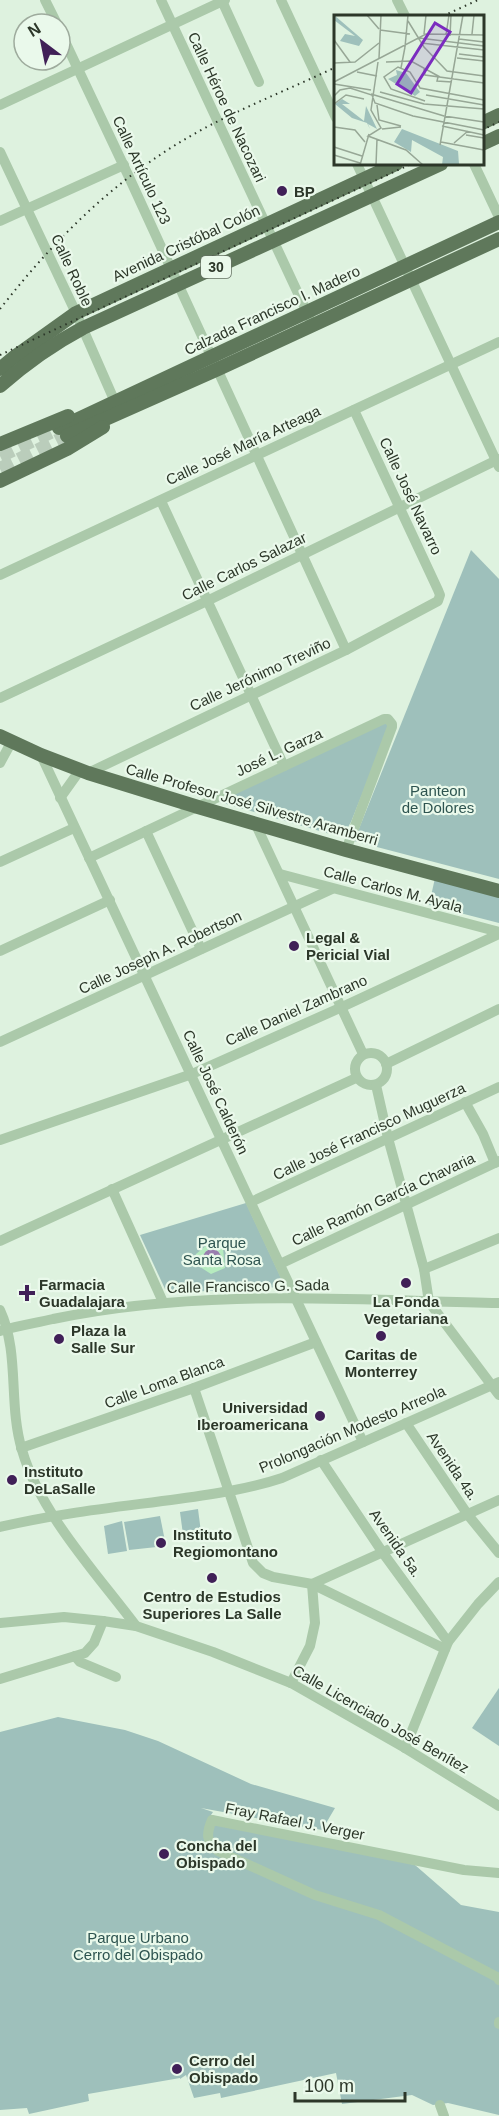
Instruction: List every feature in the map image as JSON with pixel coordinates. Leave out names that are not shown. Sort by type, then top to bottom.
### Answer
[{"type":"main road","points":[[484,122],[499,115]]},
{"type":"main road","points":[[484,144],[499,136]]},
{"type":"main road","name":"Avenida Cristóbal Colón","points":[[0,369],[76,313],[394,165]]},
{"type":"main road","name":"30","points":[[0,386],[21,368],[83,328],[439,165]]},
{"type":"main road","name":"Calzada Francisco I. Madero","points":[[215,363],[85,415],[63,432],[112,416],[215,363],[309,319],[406,266],[499,222]]},
{"type":"main road","name":"Calzada Francisco I. Madero","points":[[309,319],[412,279],[499,238]]},
{"type":"main road","points":[[0,444],[63,417],[85,415]]},
{"type":"main road","points":[[0,481],[91,436],[112,416]]},
{"type":"main road","name":"Calle Profesor José Silvestre Aramberri","points":[[6,739],[84,771],[256,825],[499,891]]},
{"type":"street","name":"Calle Héroe de Nacozari","points":[[161,0],[309,319]]},
{"type":"street","points":[[281,0],[334,114]]},
{"type":"street","points":[[397,0],[404,15]]},
{"type":"street","points":[[0,105],[224,1],[259,82]]},
{"type":"street","name":"Calle Artículo 123","points":[[72,56],[346,650]]},
{"type":"street","name":"Calle Roble","points":[[0,152],[83,328],[115,402]]},
{"type":"street","points":[[0,221],[124,165]]},
{"type":"street","points":[[358,165],[498,462]]},
{"type":"street","points":[[474,165],[499,218]]},
{"type":"street","name":"Calle José María Arteaga","points":[[0,575],[499,342]]},
{"type":"street","name":"Calle José Navarro","points":[[354,410],[440,596]]},
{"type":"street","name":"Calle Carlos Salazar","points":[[0,698],[498,462]]},
{"type":"street","points":[[160,501],[284,766]]},
{"type":"street","name":"Calle Jerónimo Treviño","points":[[84,771],[346,650],[435,604],[440,596]]},
{"type":"street","name":"José L. Garza","points":[[89,858],[384,719],[391,721],[392,727],[346,850]]},
{"type":"street","points":[[0,763],[6,739]]},
{"type":"street","name":"Calle José Calderón","points":[[41,755],[363,1442]]},
{"type":"street","points":[[60,798],[84,771]]},
{"type":"street","points":[[256,825],[363,1054]]},
{"type":"street","points":[[0,862],[74,828]]},
{"type":"street","points":[[146,831],[201,949]]},
{"type":"street","name":"Calle Carlos M. Ayala","points":[[280,874],[499,933]]},
{"type":"street","name":"Calle Joseph A. Robertson","points":[[0,1042],[332,889]]},
{"type":"street","points":[[0,951],[110,900]]},
{"type":"street","name":"Calle Daniel Zambrano","points":[[0,1140],[192,1074],[499,933]]},
{"type":"street","points":[[386,1064],[499,1009]]},
{"type":"street","points":[[374,1053],[380,1056],[386,1064],[387,1074],[383,1081],[376,1085],[368,1086],[360,1083],[356,1078],[355,1066],[363,1054],[374,1053]]},
{"type":"street","points":[[0,1241],[356,1078]]},
{"type":"street","points":[[376,1085],[424,1269],[429,1302],[497,1387]]},
{"type":"street","name":"Calle José Francisco Muguerza","points":[[251,1202],[499,1087]]},
{"type":"street","points":[[465,1102],[497,1162]]},
{"type":"street","name":"Calle Ramón García Chavaria","points":[[280,1264],[497,1162]]},
{"type":"street","points":[[112,1189],[163,1302]]},
{"type":"street","points":[[424,1269],[499,1238]]},
{"type":"street","name":"Calle Francisco G. Sada","points":[[4,1330],[95,1311],[163,1302],[233,1298],[499,1303]]},
{"type":"street","points":[[441,1318],[446,1308],[455,1302]]},
{"type":"street","points":[[0,1310],[21,1448],[29,1472],[53,1517],[136,1626]]},
{"type":"street","name":"Calle Loma Blanca","points":[[21,1448],[194,1388],[316,1342]]},
{"type":"street","name":"Prolongación Modesto Arreola","points":[[0,1527],[262,1485],[497,1387]]},
{"type":"street","points":[[194,1388],[253,1563],[263,1573],[312,1584],[447,1645]]},
{"type":"street","name":"Avenida 4a.","points":[[406,1423],[468,1515],[499,1553]]},
{"type":"street","name":"Avenida 5a.","points":[[321,1461],[447,1645]]},
{"type":"street","points":[[312,1584],[499,1500]]},
{"type":"street","points":[[405,1748],[447,1645],[478,1604],[499,1582]]},
{"type":"street","points":[[291,1683],[310,1646],[315,1623],[312,1584]]},
{"type":"street","name":"Calle Licenciado José Benítez","points":[[0,1623],[64,1617],[104,1621],[136,1626],[213,1652],[291,1683],[405,1748],[499,1806]]},
{"type":"street","points":[[0,1679],[75,1656],[89,1649],[104,1621]]},
{"type":"street","points":[[75,1656],[80,1662],[116,1677]]},
{"type":"street","name":"Fray Rafael J. Verger","points":[[499,1873],[464,1870],[221,1821],[212,1820],[207,1833],[212,1845],[218,1851],[315,1895],[379,1915],[499,1980]]},
{"type":"green space","name":"Panteon de Dolores","points":[[471,550],[499,579],[499,879],[354,841]]},
{"type":"green space","points":[[384,719],[390,725],[344,834],[337,836],[216,801]]},
{"type":"green space","points":[[435,878],[499,895],[499,923],[429,905]]},
{"type":"green space","name":"Parque Santa Rosa","points":[[246,1203],[283,1282],[280,1287],[172,1293],[165,1289],[140,1235]]},
{"type":"green space","points":[[198,1509],[202,1540],[184,1542],[180,1512]]},
{"type":"green space","points":[[160,1516],[166,1546],[129,1550],[124,1522]]},
{"type":"green space","points":[[122,1521],[127,1551],[108,1554],[104,1526]]},
{"type":"green space","points":[[499,1688],[499,1746],[472,1728]]},
{"type":"green space","name":"Parque Urbano Cerro del Obispado","points":[[58,1717],[125,1730],[158,1741],[251,1784],[335,1808],[322,1830],[201,1808],[213,1812],[211,1815],[415,1865],[461,1905],[499,1912],[499,2115],[448,2103],[433,2105],[412,2095],[342,2104],[336,2073],[221,2098],[220,2093],[194,2098],[186,2075],[180,2079],[88,2094],[89,2101],[29,2114],[27,2108],[0,2110],[0,1732]]},
{"type":"sand","points":[[207,1245],[223,1249],[225,1268],[211,1274],[197,1265],[196,1254]]},
{"type":"shaded area","points":[[212,1249],[218,1252],[221,1258],[218,1264],[212,1267],[206,1264],[203,1258],[206,1252]]},
{"type":"tunnel","points":[[0,456],[59,428]]},
{"type":"tunnel","points":[[0,469],[67,436]]},
{"type":"railway","points":[[445,15],[478,0]]},
{"type":"railway","points":[[0,309],[68,231],[92,208],[144,166],[203,129],[334,68]]},
{"type":"railway","points":[[484,129],[499,122]]},
{"type":"railway","points":[[0,355],[409,165]]},
{"type":"place","name":"BP","points":[[282,191]]},
{"type":"place","name":"Legal & Pericial Vial","points":[[294,946]]},
{"type":"place","name":"La Fonda Vegetariana","points":[[406,1283]]},
{"type":"place","name":"Farmacia Guadalajara","points":[[27,1293]]},
{"type":"place","name":"Caritas de Monterrey","points":[[381,1336]]},
{"type":"place","name":"Plaza la Salle Sur","points":[[59,1339]]},
{"type":"place","name":"Universidad Iberoamericana","points":[[320,1416]]},
{"type":"place","name":"Instituto DeLaSalle","points":[[12,1480]]},
{"type":"place","name":"Instituto Regiomontano","points":[[161,1543]]},
{"type":"place","name":"Centro de Estudios Superiores La Salle","points":[[212,1578]]},
{"type":"place","name":"Concha del Obispado","points":[[164,1854]]},
{"type":"place","name":"Cerro del Obispado","points":[[177,2069]]}]
